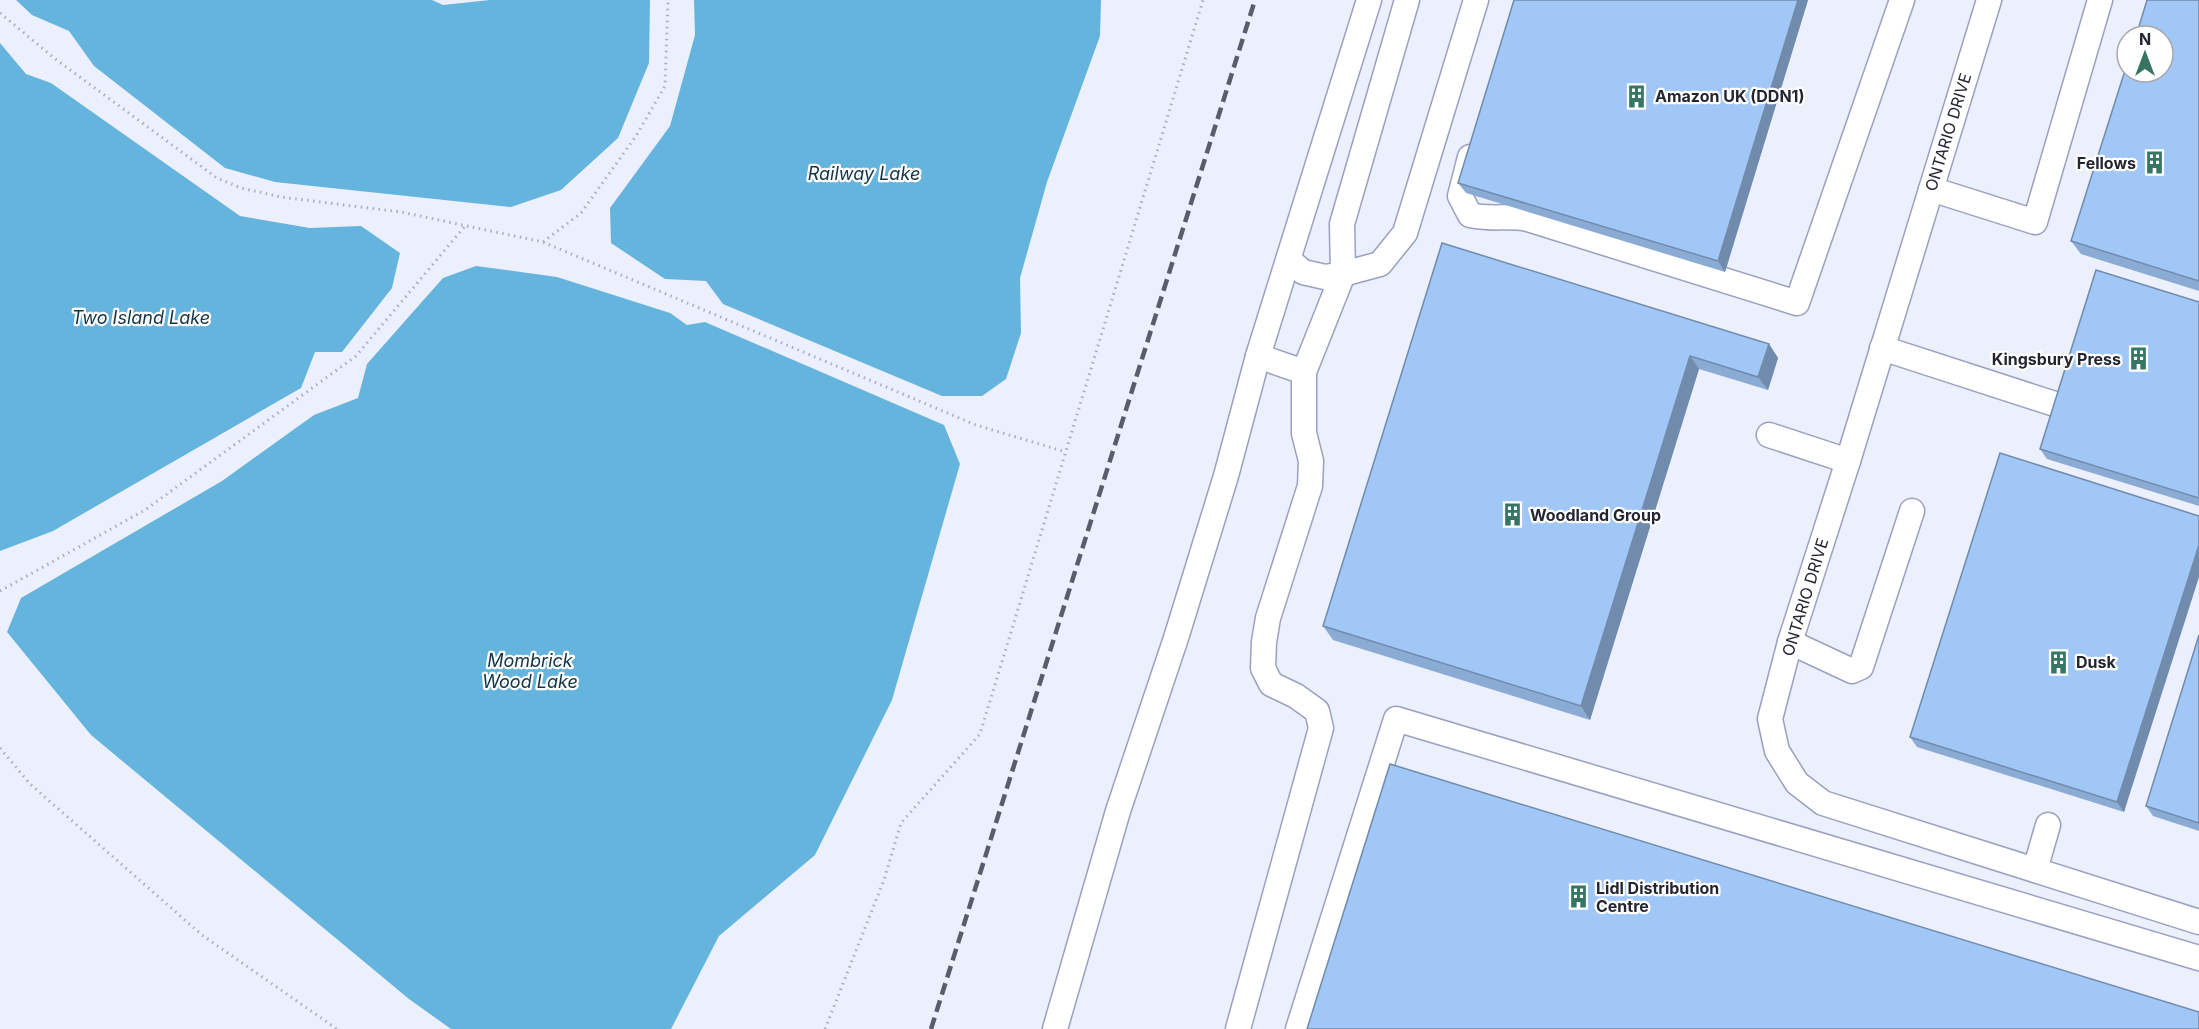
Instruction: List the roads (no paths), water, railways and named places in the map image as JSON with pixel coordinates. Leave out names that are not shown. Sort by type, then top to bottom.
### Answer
[{"type":"street","points":[[1055,1029],[1118,811],[1176,638],[1226,476],[1258,356],[1369,0]]},
{"type":"street","points":[[1238,1029],[1321,728],[1317,711],[1296,696],[1271,684],[1263,668],[1268,618],[1310,486],[1311,461],[1304,433],[1304,372],[1343,274],[1342,224],[1407,0]]},
{"type":"street","points":[[1289,260],[1303,272],[1325,277],[1343,274],[1380,264],[1405,234],[1476,0]]},
{"type":"street","points":[[1476,136],[1462,181],[1460,196],[1470,215],[1481,218],[1528,219],[1797,303],[1902,0]]},
{"type":"street","name":"ONTARIO DRIVE","points":[[1989,0],[1848,461],[1790,642],[1770,719],[1777,751],[1797,783],[1823,803],[2199,922]]},
{"type":"street","points":[[1931,189],[2035,222],[2100,0]]},
{"type":"street","points":[[1882,348],[2064,407]]},
{"type":"street","points":[[1258,356],[1304,372]]},
{"type":"street","points":[[1769,435],[1848,461]]},
{"type":"street","points":[[1790,642],[1852,671],[1861,667],[1912,511]]},
{"type":"street","points":[[1298,1029],[1396,719],[2199,958]]},
{"type":"street","points":[[2035,870],[2048,825]]},
{"type":"water","points":[[16,0],[432,0],[443,5],[490,0],[650,0],[649,63],[618,138],[561,190],[511,207],[275,182],[225,168],[94,66],[69,31],[32,15]]},
{"type":"water","name":"Railway Lake","points":[[694,0],[1101,0],[1100,36],[1047,182],[1020,278],[1021,333],[1006,379],[982,396],[942,396],[723,304],[706,281],[665,279],[611,243],[610,208],[670,126],[695,35]]},
{"type":"water","name":"Two Island Lake","points":[[0,43],[26,74],[51,83],[240,216],[310,228],[361,226],[400,253],[392,288],[342,352],[315,352],[301,388],[53,531],[0,551]]},
{"type":"water","name":"Mombrick Wood Lake","points":[[476,266],[557,277],[670,313],[687,325],[705,322],[944,425],[960,464],[892,700],[815,855],[719,936],[671,1029],[451,1029],[409,999],[91,735],[7,632],[21,598],[222,481],[314,415],[358,398],[367,364],[443,278]]},
{"type":"railway","points":[[931,1029],[1255,0]]},
{"type":"place","name":"Amazon UK (DDN1)","points":[[1637,96]]},
{"type":"place","name":"Fellows","points":[[2154,163]]},
{"type":"place","name":"Kingsbury Press","points":[[2139,359]]},
{"type":"place","name":"Woodland Group","points":[[1512,515]]},
{"type":"place","name":"Dusk","points":[[2058,662]]},
{"type":"place","name":"Lidl Distribution Centre","points":[[1578,897]]}]
